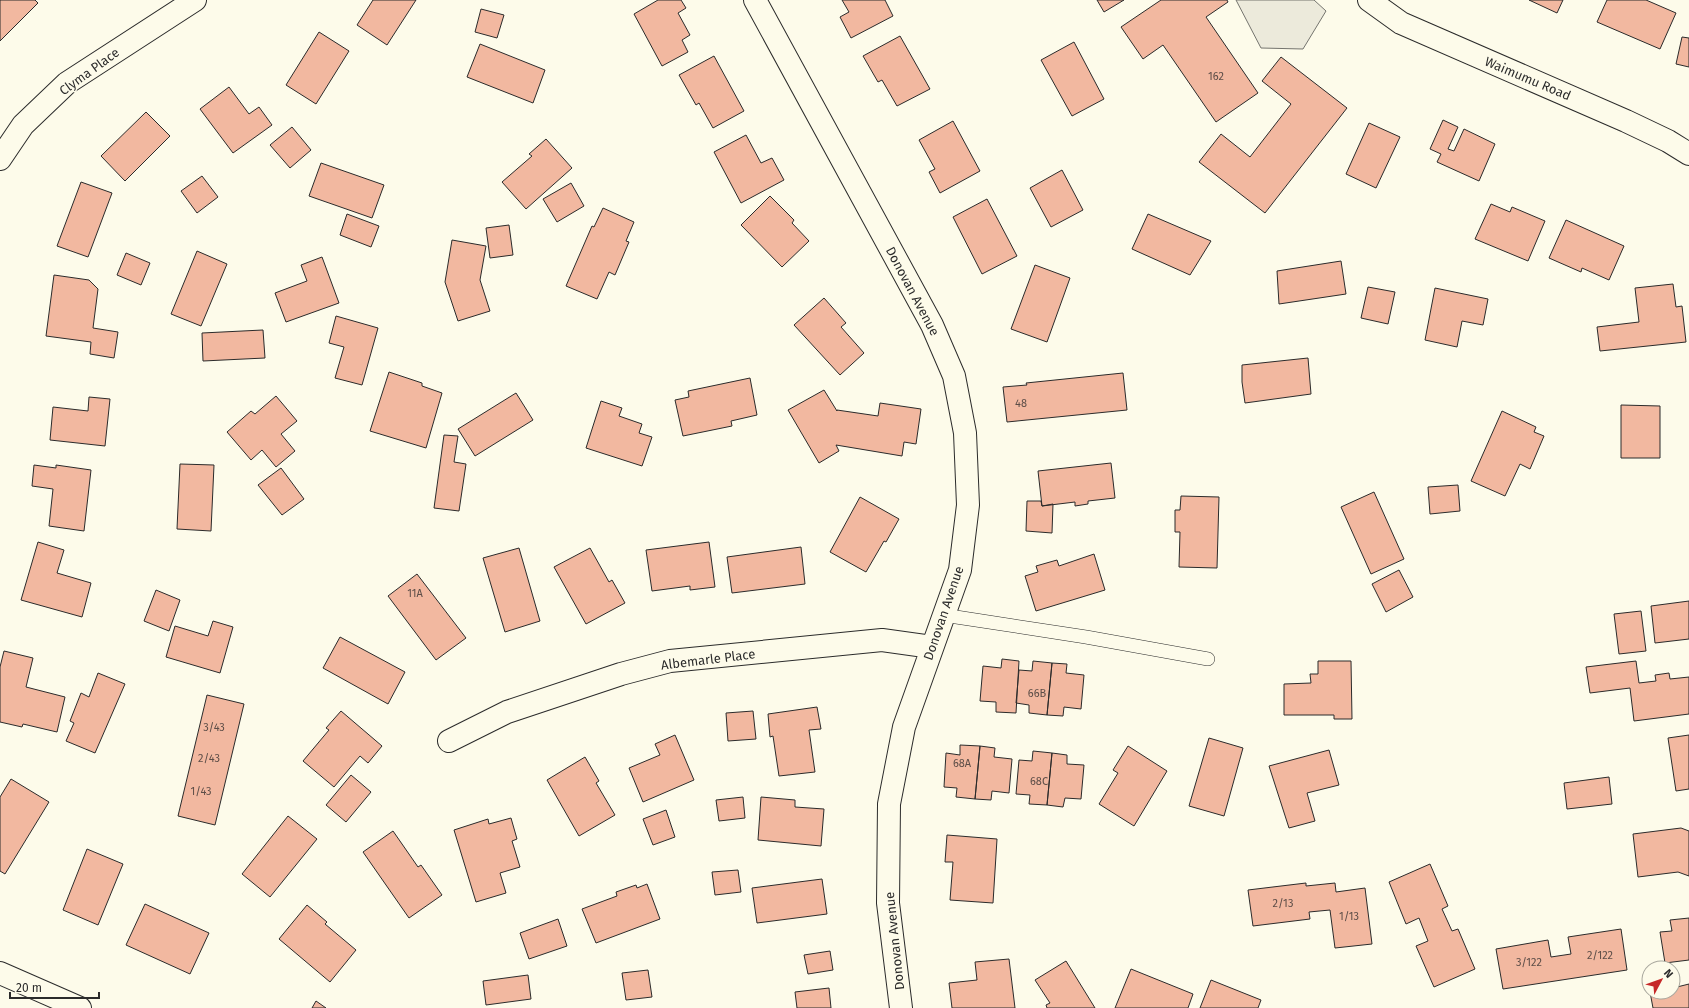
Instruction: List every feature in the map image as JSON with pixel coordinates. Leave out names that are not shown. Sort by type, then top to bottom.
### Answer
[{"type":"street","name":"Clyma Place","points":[[0,159],[23,125],[67,83],[195,0]]},
{"type":"street","name":"Donovan Avenue","points":[[755,0],[932,325],[954,376],[965,433],[968,505],[960,570],[904,727],[889,804],[888,903],[901,1008]]},
{"type":"street","name":"Waimumu Road","points":[[1369,0],[1401,23],[1626,121],[1668,141],[1689,154]]},
{"type":"street","name":"Albemarle Place","points":[[449,740],[507,712],[621,674],[670,661],[882,640],[932,647]]},
{"type":"street","points":[[0,973],[80,1008]]},
{"type":"lane","points":[[943,615],[1086,637],[1208,659]]},
{"type":"shaded area","points":[[1236,0],[1314,0],[1326,11],[1303,49],[1261,48]]},
{"type":"building","points":[[0,0],[35,0],[38,3],[0,41]]},
{"type":"building","points":[[373,0],[416,0],[387,45],[357,25]]},
{"type":"building","points":[[658,0],[681,0],[686,8],[678,13],[690,35],[682,40],[688,52],[662,66],[634,14]]},
{"type":"building","points":[[842,0],[885,0],[893,16],[851,38],[840,17],[849,12]]},
{"type":"building","points":[[1097,0],[1124,0],[1104,12]]},
{"type":"building","points":[[1161,0],[1227,0],[1228,2],[1206,17],[1258,93],[1216,122],[1163,45],[1143,59],[1121,27]]},
{"type":"building","points":[[1529,0],[1563,0],[1557,13]]},
{"type":"building","points":[[1607,0],[1646,0],[1676,13],[1660,49],[1597,22]]},
{"type":"building","points":[[481,9],[504,15],[497,38],[475,32]]},
{"type":"building","points":[[319,32],[349,51],[316,104],[286,85]]},
{"type":"building","points":[[900,36],[930,89],[897,106],[882,80],[878,82],[863,56]]},
{"type":"building","points":[[1682,37],[1689,38],[1689,67],[1676,64]]},
{"type":"building","points":[[1074,42],[1104,99],[1072,116],[1041,60]]},
{"type":"building","points":[[480,44],[545,70],[533,103],[467,77]]},
{"type":"building","points":[[714,56],[744,111],[713,128],[699,103],[696,105],[679,75]]},
{"type":"building","points":[[1281,57],[1347,108],[1265,213],[1199,162],[1221,134],[1250,157],[1291,104],[1262,81]]},
{"type":"building","points":[[229,87],[249,114],[259,107],[272,125],[233,153],[200,109]]},
{"type":"building","points":[[146,112],[170,136],[125,181],[101,156]]},
{"type":"building","points":[[1443,120],[1458,127],[1448,149],[1454,151],[1464,129],[1495,144],[1479,181],[1437,162],[1441,154],[1430,149]]},
{"type":"building","points":[[953,121],[980,171],[940,193],[929,172],[935,169],[919,140]]},
{"type":"building","points":[[1369,123],[1400,137],[1376,188],[1346,174]]},
{"type":"building","points":[[292,127],[311,150],[290,168],[270,145]]},
{"type":"building","points":[[746,135],[761,163],[772,158],[784,180],[741,203],[714,152]]},
{"type":"building","points":[[546,139],[572,168],[526,209],[502,182],[532,156],[529,154]]},
{"type":"building","points":[[321,163],[384,185],[372,218],[309,196]]},
{"type":"building","points":[[1062,170],[1083,210],[1051,227],[1030,188]]},
{"type":"building","points":[[202,176],[218,197],[197,213],[181,191]]},
{"type":"building","points":[[81,182],[112,193],[88,257],[57,246]]},
{"type":"building","points":[[571,183],[584,206],[557,222],[543,199]]},
{"type":"building","points":[[770,196],[794,220],[792,223],[809,241],[782,267],[741,225]]},
{"type":"building","points":[[987,199],[1017,256],[982,274],[953,217]]},
{"type":"building","points":[[1491,204],[1510,212],[1512,207],[1545,221],[1528,261],[1475,239]]},
{"type":"building","points":[[603,208],[634,222],[626,241],[629,242],[615,275],[609,272],[597,299],[566,286],[592,226],[594,227]]},
{"type":"building","points":[[347,214],[379,226],[371,247],[340,235]]},
{"type":"building","points":[[1148,214],[1211,241],[1190,275],[1132,249]]},
{"type":"building","points":[[1566,220],[1624,246],[1609,280],[1582,268],[1581,272],[1549,258]]},
{"type":"building","points":[[509,225],[513,255],[490,258],[486,228]]},
{"type":"building","points":[[452,240],[486,246],[480,280],[490,311],[458,321],[445,282]]},
{"type":"building","points":[[197,251],[227,264],[201,326],[171,314]]},
{"type":"building","points":[[126,253],[150,263],[141,285],[117,275]]},
{"type":"building","points":[[322,257],[339,303],[286,322],[275,293],[307,281],[301,265]]},
{"type":"building","points":[[1341,261],[1346,294],[1279,304],[1277,271]]},
{"type":"building","points":[[1035,265],[1070,278],[1047,342],[1011,329]]},
{"type":"building","points":[[54,275],[89,280],[98,289],[93,328],[118,332],[114,358],[90,354],[91,342],[46,336]]},
{"type":"building","points":[[1673,284],[1676,307],[1682,306],[1686,342],[1600,351],[1597,327],[1639,322],[1635,288]]},
{"type":"building","points":[[1368,287],[1395,292],[1388,324],[1361,318]]},
{"type":"building","points":[[1435,288],[1488,299],[1483,325],[1462,321],[1457,347],[1425,340]]},
{"type":"building","points":[[824,298],[846,323],[841,327],[864,353],[840,375],[794,325]]},
{"type":"building","points":[[336,316],[378,328],[362,385],[335,378],[344,347],[329,343]]},
{"type":"building","points":[[263,330],[265,358],[203,361],[202,333]]},
{"type":"building","points":[[1308,358],[1311,394],[1245,403],[1242,382],[1242,365]]},
{"type":"building","points":[[389,372],[422,383],[422,386],[442,393],[426,448],[370,431]]},
{"type":"building","points":[[1123,373],[1127,410],[1007,422],[1003,387],[1027,385],[1026,383]]},
{"type":"building","points":[[750,378],[757,415],[731,421],[732,426],[683,436],[675,400],[689,397],[688,391]]},
{"type":"building","points":[[824,390],[837,411],[878,416],[880,403],[921,409],[916,444],[904,442],[902,456],[836,445],[839,451],[819,463],[788,410]]},
{"type":"building","points":[[516,393],[533,420],[475,456],[458,429]]},
{"type":"building","points":[[276,396],[297,421],[281,434],[295,451],[276,467],[262,450],[251,460],[227,432],[251,411],[255,414]]},
{"type":"building","points":[[89,397],[110,399],[105,446],[50,440],[53,407],[88,411]]},
{"type":"building","points":[[601,401],[622,408],[619,416],[642,424],[639,433],[652,437],[642,466],[586,448]]},
{"type":"building","points":[[1621,405],[1660,406],[1660,458],[1621,458]]},
{"type":"building","points":[[1502,411],[1536,427],[1534,432],[1544,436],[1530,469],[1520,464],[1505,496],[1471,481]]},
{"type":"building","points":[[444,435],[458,436],[454,462],[466,464],[459,511],[434,508]]},
{"type":"building","points":[[1111,463],[1115,498],[1088,501],[1088,504],[1075,506],[1075,502],[1042,506],[1038,471]]},
{"type":"building","points":[[180,464],[214,465],[211,531],[177,529]]},
{"type":"building","points":[[34,465],[56,468],[56,465],[91,470],[84,531],[49,526],[53,489],[32,486]]},
{"type":"building","points":[[281,468],[304,499],[282,515],[258,485]]},
{"type":"building","points":[[1458,485],[1460,511],[1430,514],[1428,487]]},
{"type":"building","points":[[1374,492],[1404,559],[1371,574],[1341,507]]},
{"type":"building","points":[[1181,496],[1219,497],[1217,568],[1179,567],[1180,532],[1175,532],[1175,510],[1180,510]]},
{"type":"building","points":[[860,497],[899,519],[866,572],[830,552]]},
{"type":"building","points":[[1027,501],[1041,501],[1042,506],[1053,504],[1052,533],[1026,531]]},
{"type":"building","points":[[38,542],[64,550],[57,573],[91,583],[82,617],[21,600]]},
{"type":"building","points":[[709,542],[715,587],[690,590],[690,586],[652,591],[646,550]]},
{"type":"building","points":[[801,547],[805,584],[732,593],[727,557]]},
{"type":"building","points":[[519,548],[540,621],[505,632],[483,558]]},
{"type":"building","points":[[590,548],[609,582],[612,580],[625,603],[586,624],[554,567]]},
{"type":"building","points":[[1094,554],[1105,590],[1036,611],[1025,576],[1038,572],[1036,566],[1057,560],[1059,566]]},
{"type":"building","points":[[1399,570],[1413,597],[1386,612],[1372,584]]},
{"type":"building","points":[[417,574],[466,638],[436,660],[388,596]]},
{"type":"building","points":[[156,590],[180,600],[169,631],[144,621]]},
{"type":"building","points":[[1689,601],[1689,639],[1655,643],[1651,606]]},
{"type":"building","points":[[1641,611],[1646,651],[1619,654],[1614,614]]},
{"type":"building","points":[[213,621],[233,627],[220,673],[166,657],[175,626],[208,636]]},
{"type":"building","points":[[340,637],[405,672],[388,704],[323,668]]},
{"type":"building","points":[[4,651],[33,658],[26,687],[65,697],[57,732],[23,724],[22,727],[0,722],[0,667]]},
{"type":"building","points":[[1002,659],[1019,661],[1016,713],[996,712],[996,702],[980,701],[983,666],[1001,668]]},
{"type":"building","points":[[1033,661],[1052,663],[1047,715],[1029,713],[1029,705],[1016,703],[1019,670],[1032,671]]},
{"type":"building","points":[[1318,661],[1351,661],[1352,719],[1334,719],[1334,715],[1284,715],[1284,684],[1311,683],[1310,674],[1318,674]]},
{"type":"building","points":[[1636,661],[1639,683],[1656,681],[1655,675],[1669,673],[1670,679],[1689,677],[1689,714],[1634,721],[1630,688],[1590,693],[1586,667]]},
{"type":"building","points":[[1052,663],[1067,664],[1066,673],[1084,675],[1081,709],[1064,707],[1063,716],[1047,715]]},
{"type":"building","points":[[98,673],[125,684],[95,753],[66,741],[74,723],[70,721],[81,693],[89,697]]},
{"type":"building","points":[[207,695],[244,704],[215,825],[178,816]]},
{"type":"building","points":[[817,707],[821,729],[809,730],[815,772],[779,776],[773,736],[770,737],[768,714]]},
{"type":"building","points":[[341,711],[382,746],[368,763],[360,756],[334,787],[303,761],[329,730],[326,728]]},
{"type":"building","points":[[753,711],[756,739],[728,741],[726,713]]},
{"type":"building","points":[[675,735],[694,780],[643,802],[629,768],[660,755],[655,744]]},
{"type":"building","points":[[1689,735],[1689,789],[1676,791],[1668,738]]},
{"type":"building","points":[[1209,738],[1243,748],[1224,816],[1189,806]]},
{"type":"building","points":[[960,745],[980,746],[975,799],[956,797],[957,788],[944,787],[946,753],[960,755]]},
{"type":"building","points":[[980,746],[995,748],[994,757],[1012,759],[1009,793],[992,791],[991,800],[975,799]]},
{"type":"building","points":[[1128,746],[1167,771],[1134,826],[1099,804],[1118,773],[1113,770]]},
{"type":"building","points":[[1329,750],[1339,785],[1307,793],[1315,821],[1289,828],[1269,766]]},
{"type":"building","points":[[1033,751],[1052,753],[1047,805],[1029,804],[1030,795],[1016,794],[1019,760],[1032,761]]},
{"type":"building","points":[[1052,753],[1067,755],[1067,764],[1084,765],[1081,799],[1065,798],[1063,807],[1047,805]]},
{"type":"building","points":[[585,757],[599,781],[596,783],[615,815],[579,836],[547,780]]},
{"type":"building","points":[[351,775],[371,792],[346,822],[326,805]]},
{"type":"building","points":[[1609,777],[1612,804],[1567,809],[1564,783]]},
{"type":"building","points":[[11,779],[49,802],[5,874],[0,871],[0,797]]},
{"type":"building","points":[[743,797],[745,818],[719,821],[716,800]]},
{"type":"building","points":[[761,797],[795,800],[795,807],[824,809],[821,846],[758,840]]},
{"type":"building","points":[[666,810],[675,837],[653,845],[643,819]]},
{"type":"building","points":[[288,816],[317,839],[270,897],[242,874]]},
{"type":"building","points":[[511,818],[517,839],[512,841],[520,867],[500,873],[506,893],[476,902],[454,830],[488,819],[489,824]]},
{"type":"building","points":[[1681,828],[1689,831],[1689,876],[1678,872],[1638,877],[1633,834]]},
{"type":"building","points":[[393,831],[418,867],[421,865],[442,895],[409,918],[363,852]]},
{"type":"building","points":[[947,835],[997,839],[993,903],[950,900],[953,862],[945,862]]},
{"type":"building","points":[[87,849],[123,864],[98,925],[63,910]]},
{"type":"building","points":[[1430,864],[1448,906],[1442,909],[1452,931],[1458,929],[1475,969],[1434,987],[1416,946],[1428,941],[1419,918],[1406,924],[1389,882]]},
{"type":"building","points":[[738,870],[741,892],[715,895],[712,872]]},
{"type":"building","points":[[822,879],[827,914],[757,923],[752,888]]},
{"type":"building","points":[[1306,883],[1306,886],[1335,883],[1336,892],[1365,888],[1372,944],[1335,948],[1330,910],[1309,912],[1310,919],[1253,926],[1248,890]]},
{"type":"building","points":[[647,884],[660,919],[596,943],[582,909],[617,896],[616,892],[636,885],[637,888]]},
{"type":"building","points":[[145,904],[209,933],[190,974],[126,945]]},
{"type":"building","points":[[307,905],[327,922],[325,924],[356,950],[330,982],[279,939]]},
{"type":"building","points":[[1689,918],[1689,960],[1665,960],[1660,932],[1672,931],[1670,920]]},
{"type":"building","points":[[558,919],[567,946],[529,959],[520,933]]},
{"type":"building","points":[[1621,929],[1627,970],[1503,989],[1496,949],[1548,940],[1551,957],[1571,954],[1568,937]]},
{"type":"building","points":[[830,951],[833,970],[808,974],[804,955]]},
{"type":"building","points":[[1009,959],[1015,1008],[952,1008],[949,983],[977,980],[975,962]]},
{"type":"building","points":[[1066,961],[1095,1008],[1047,1008],[1046,1005],[1050,1003],[1035,980]]},
{"type":"building","points":[[1131,969],[1193,994],[1188,1008],[1115,1008]]},
{"type":"building","points":[[648,970],[652,997],[626,1000],[622,973]]},
{"type":"building","points":[[528,975],[531,999],[486,1005],[483,981]]},
{"type":"building","points":[[1211,980],[1261,1000],[1258,1008],[1200,1008]]},
{"type":"building","points":[[1689,984],[1689,1008],[1653,1008],[1652,1000],[1681,1000],[1681,986]]},
{"type":"building","points":[[829,988],[831,1008],[797,1008],[795,992]]},
{"type":"building","points":[[316,1001],[326,1008],[312,1008]]}]
